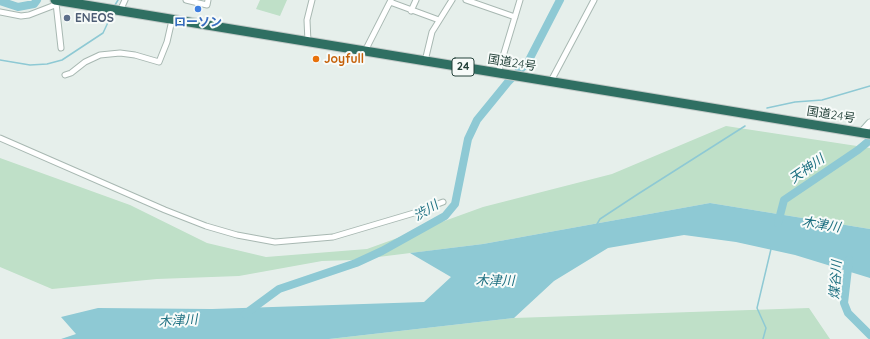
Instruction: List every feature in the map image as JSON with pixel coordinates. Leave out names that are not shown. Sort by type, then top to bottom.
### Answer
[{"type":"highway","name":"国道24号","points":[[56,1],[866,133]]},
{"type":"street","points":[[120,11],[124,0]]},
{"type":"street","points":[[186,0],[207,5],[208,0]]},
{"type":"street","points":[[308,42],[307,20],[312,0]]},
{"type":"street","points":[[411,11],[416,0]]},
{"type":"street","points":[[425,61],[432,32],[452,0]]},
{"type":"street","points":[[466,0],[515,17]]},
{"type":"street","points":[[481,6],[484,0]]},
{"type":"street","points":[[498,73],[520,0]]},
{"type":"street","points":[[551,81],[594,0]]},
{"type":"street","points":[[0,12],[21,16],[30,15],[56,1],[61,48]]},
{"type":"street","points":[[365,51],[390,1],[411,11],[439,20]]},
{"type":"street","points":[[65,75],[71,73],[85,62],[100,55],[120,53],[135,54],[159,62],[167,42],[172,20]]},
{"type":"street","points":[[866,133],[870,123]]},
{"type":"street","points":[[0,138],[199,224],[237,235],[275,242],[333,237],[443,202]]},
{"type":"green space","points":[[260,0],[287,0],[280,16],[256,9]]},
{"type":"green space","points":[[726,126],[870,148],[870,229],[710,203],[483,244],[354,260],[322,261],[239,276],[157,279],[52,289],[0,267],[0,158],[130,205],[207,243],[266,257],[367,249],[483,207],[612,174]]},
{"type":"green space","points":[[809,308],[830,339],[329,339],[514,318]]},
{"type":"water","name":"木津川","points":[[710,203],[870,229],[870,278],[795,255],[736,242],[684,235],[608,248],[554,281],[514,318],[329,339],[61,339],[76,334],[61,317],[98,308],[212,309],[424,302],[451,277],[410,253],[483,244]]},
{"type":"waterway","points":[[0,1],[18,7],[34,4],[37,0]]},
{"type":"waterway","points":[[115,5],[118,0]]},
{"type":"waterway","name":"渋川","points":[[245,314],[279,289],[356,263],[382,251],[445,216],[455,204],[468,139],[477,120],[508,82],[528,62],[560,0]]},
{"type":"waterway","points":[[0,60],[30,65],[47,64],[62,60],[103,33],[111,16]]},
{"type":"waterway","points":[[767,108],[795,102],[822,100],[870,86]]},
{"type":"waterway","points":[[597,224],[600,219],[745,126]]},
{"type":"waterway","name":"天神川","points":[[778,223],[784,200],[858,150],[870,140]]},
{"type":"waterway","points":[[763,339],[766,328],[757,308],[771,249]]},
{"type":"waterway","name":"煤谷川","points":[[849,260],[844,303],[848,313],[870,335]]},
{"type":"place","name":"ローソン","points":[[198,9]]},
{"type":"place","name":"ENEOS","points":[[67,18]]},
{"type":"place","name":"Joyfull","points":[[316,59]]}]
